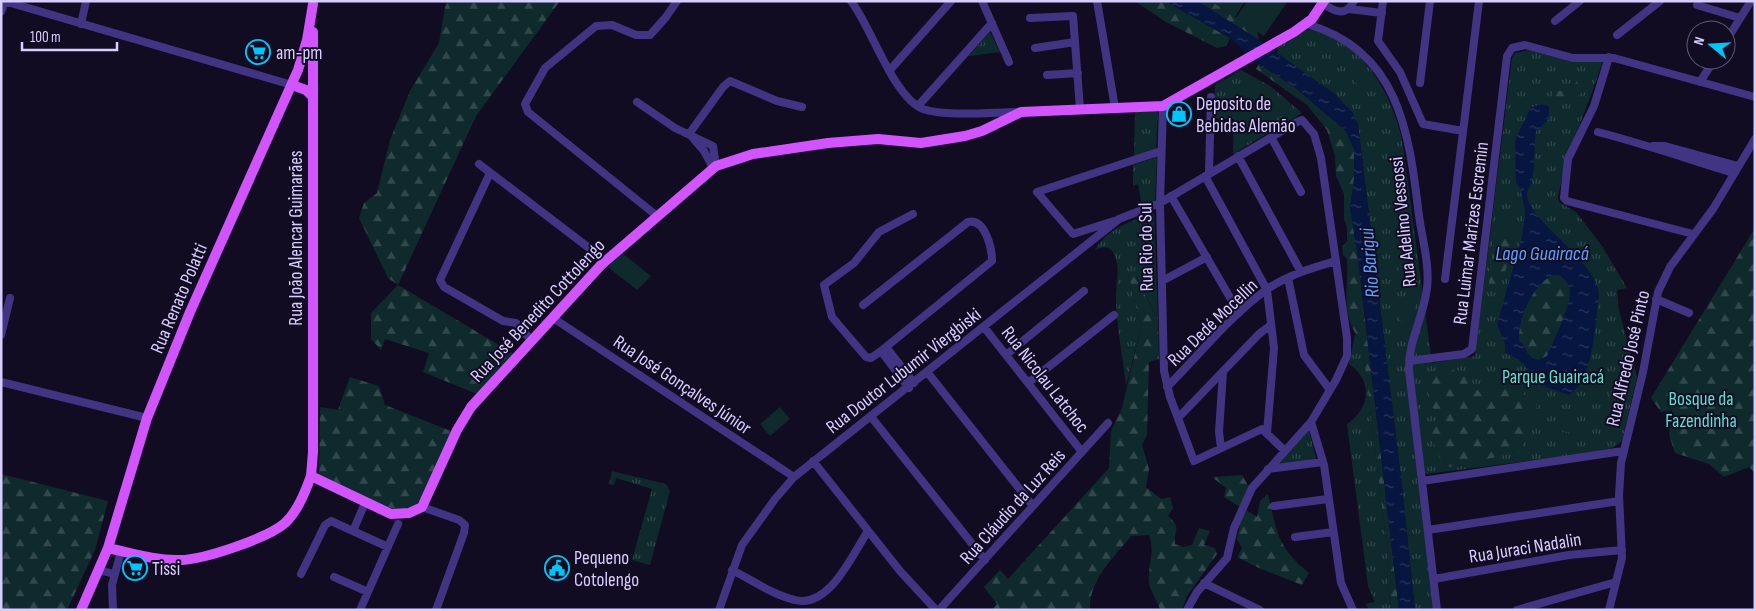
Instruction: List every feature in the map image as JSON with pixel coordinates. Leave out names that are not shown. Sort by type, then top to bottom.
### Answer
[{"type":"main road","name":"Rua Renato Polatti","points":[[81,610],[108,548],[147,418],[190,312],[292,85],[307,40],[313,2]]},
{"type":"main road","name":"Rua João Alencar Guimarães","points":[[311,476],[313,2]]},
{"type":"main road","name":"Rua José Benedito Cottolengo","points":[[422,507],[467,413],[601,265],[714,167],[753,154],[828,143],[878,139],[921,143],[956,138],[982,131],[1021,112],[1163,106],[1278,42],[1306,24],[1324,2]]},
{"type":"main road","points":[[292,85],[306,90],[313,97]]},
{"type":"main road","points":[[108,548],[181,560],[202,557],[245,542],[272,531],[285,522],[296,508],[311,476],[365,503],[396,515],[409,513],[422,507]]},
{"type":"street","points":[[1,12],[5,1],[292,85]]},
{"type":"street","points":[[81,24],[86,1]]},
{"type":"street","points":[[657,216],[528,112],[525,104],[545,68],[596,26],[606,24],[636,35],[650,35],[677,1]]},
{"type":"street","points":[[851,1],[866,24],[904,95],[918,106],[942,112],[1021,112]]},
{"type":"street","points":[[890,70],[951,1]]},
{"type":"street","points":[[982,1],[1009,62]]},
{"type":"street","points":[[1098,1],[1115,108]]},
{"type":"street","points":[[1349,9],[1354,1]]},
{"type":"street","points":[[1383,1],[1378,41],[1400,72],[1423,124],[1463,131]]},
{"type":"street","points":[[1420,83],[1430,1]]},
{"type":"street","points":[[1445,278],[1479,1]]},
{"type":"street","points":[[1555,21],[1580,1]]},
{"type":"street","points":[[1618,35],[1660,1]]},
{"type":"street","points":[[1736,25],[1751,1]]},
{"type":"street","points":[[1324,2],[1337,12],[1349,9],[1382,13]]},
{"type":"street","points":[[1697,6],[1740,18]]},
{"type":"street","points":[[1030,18],[1073,16],[1080,109]]},
{"type":"street","points":[[918,106],[992,23]]},
{"type":"street","name":"Rua Adelino Vessossi","points":[[1306,24],[1337,34],[1359,51],[1388,86],[1404,123],[1411,154],[1428,286],[1409,361],[1437,610]]},
{"type":"street","points":[[1035,48],[1075,42]]},
{"type":"street","name":"Rua Luimar Marizes Escremin","points":[[1409,361],[1464,354],[1470,352],[1473,346],[1507,56],[1512,48],[1525,45],[1573,58],[1609,57]]},
{"type":"street","points":[[1693,234],[1565,200],[1564,189],[1568,159],[1594,106],[1609,57],[1755,97]]},
{"type":"street","points":[[1700,82],[1708,70]]},
{"type":"street","points":[[1047,75],[1078,73]]},
{"type":"street","points":[[689,134],[723,87],[730,81],[777,101],[802,107]]},
{"type":"street","points":[[1211,97],[1207,175],[1267,290],[1274,348],[1267,433]]},
{"type":"street","points":[[637,102],[689,134],[713,146],[714,167]]},
{"type":"street","name":"Rua Rio do Sul","points":[[1163,106],[1160,203],[1164,371],[1167,387],[1194,461],[1221,448]]},
{"type":"street","name":"Rua Doutor Lubumir Viergbiski","points":[[720,610],[732,570],[746,537],[794,477],[813,461],[872,418],[1119,219],[1160,203],[1302,120],[1314,134],[1320,149],[1336,260]]},
{"type":"street","points":[[1598,132],[1652,146],[1734,174]]},
{"type":"street","points":[[1271,137],[1302,192]]},
{"type":"street","name":"Rua Alfredo José Pinto","points":[[1609,610],[1621,569],[1619,474],[1649,345],[1656,299],[1665,275],[1713,209],[1755,139]]},
{"type":"street","points":[[1652,146],[1664,146],[1738,166]]},
{"type":"street","points":[[1119,219],[1073,234],[1036,192],[1161,151]]},
{"type":"street","points":[[1238,156],[1301,272]]},
{"type":"street","points":[[480,164],[589,248]]},
{"type":"street","points":[[490,172],[440,280],[444,287],[503,321],[516,323],[532,341]]},
{"type":"street","points":[[1171,196],[1239,313]]},
{"type":"street","points":[[862,305],[965,223],[975,221],[982,226],[992,259],[990,264],[871,358],[866,357],[834,320],[824,285],[854,263],[879,232],[913,214]]},
{"type":"street","points":[[1162,282],[1206,257]]},
{"type":"street","points":[[1187,610],[1192,598],[1227,558],[1234,528],[1252,488],[1311,422],[1344,366],[1348,350],[1336,260]]},
{"type":"street","name":"Rua Dedé Mocellin","points":[[1167,387],[1239,313],[1267,290],[1301,272],[1336,260]]},
{"type":"street","points":[[1288,278],[1304,355],[1330,390]]},
{"type":"street","points":[[1006,355],[1084,291]]},
{"type":"street","points":[[1,335],[10,298]]},
{"type":"street","points":[[1656,299],[1689,313]]},
{"type":"street","points":[[1028,383],[1114,315]]},
{"type":"street","name":"Rua José Gonçalves Júnior","points":[[553,318],[794,477]]},
{"type":"street","points":[[1178,418],[1271,324]]},
{"type":"street","name":"Rua Nicolau Latchoc","points":[[984,327],[1082,452]]},
{"type":"street","points":[[883,349],[912,386]]},
{"type":"street","points":[[1223,372],[1218,432],[1221,448],[1259,430],[1267,433],[1285,451]]},
{"type":"street","points":[[928,373],[1033,506]]},
{"type":"street","points":[[1,382],[147,418]]},
{"type":"street","points":[[872,418],[985,560]]},
{"type":"street","points":[[1311,422],[1323,462],[1341,584],[1353,610]]},
{"type":"street","name":"Rua Cláudio da Luz Reis","points":[[938,610],[1108,423]]},
{"type":"street","points":[[1422,481],[1623,452]]},
{"type":"street","points":[[813,461],[908,580],[938,610]]},
{"type":"street","points":[[1268,469],[1323,462]]},
{"type":"street","points":[[1274,506],[1328,499]]},
{"type":"street","points":[[1428,530],[1619,501]]},
{"type":"street","points":[[353,531],[365,503]]},
{"type":"street","points":[[422,507],[459,520],[464,525],[464,533],[436,610]]},
{"type":"street","points":[[301,574],[327,522],[334,522],[388,547]]},
{"type":"street","points":[[360,610],[398,524]]},
{"type":"street","points":[[732,570],[788,598],[805,602],[812,600],[831,588],[868,530]]},
{"type":"street","points":[[1295,537],[1333,532]]},
{"type":"street","name":"Rua Juraci Nadalin","points":[[1434,579],[1569,555],[1622,550]]},
{"type":"street","points":[[113,610],[114,574],[121,551]]},
{"type":"street","points":[[99,570],[114,574]]},
{"type":"street","points":[[334,577],[368,592]]},
{"type":"street","points":[[1517,610],[1616,582]]},
{"type":"street","points":[[1204,583],[1260,610]]},
{"type":"green space","points":[[448,1],[560,1],[476,116],[398,285],[388,278],[359,218],[364,203],[377,193],[390,140],[410,91],[439,43],[445,7]]},
{"type":"green space","points":[[1135,1],[1165,1],[1230,38],[1226,46],[1217,48],[1166,22]]},
{"type":"green space","points":[[1197,1],[1211,1],[1257,31],[1259,40]]},
{"type":"green space","points":[[1211,1],[1245,1],[1235,17]]},
{"type":"green space","points":[[1247,1],[1288,1],[1264,36],[1236,18]]},
{"type":"green space","name":"Parque Guairacá","points":[[1312,30],[1330,36],[1346,45],[1360,57],[1382,87],[1397,122],[1402,139],[1432,363],[1475,356],[1512,58],[1515,53],[1529,50],[1574,62],[1603,61],[1572,145],[1558,197],[1559,202],[1576,212],[1602,246],[1627,288],[1617,290],[1619,311],[1637,377],[1622,441],[1613,448],[1583,454],[1419,475],[1434,610],[1415,610],[1402,486],[1358,124],[1336,95],[1277,53],[1278,46],[1302,31]]},
{"type":"green space","points":[[990,32],[1000,52],[969,56]]},
{"type":"green space","points":[[1259,64],[1293,86],[1346,131],[1354,149],[1354,179],[1350,208],[1357,251],[1399,610],[1392,610],[1387,583],[1388,557],[1362,342],[1350,323],[1348,312],[1347,259],[1343,255],[1342,247],[1347,241],[1347,227],[1344,219],[1344,194],[1336,176],[1335,156],[1327,130],[1307,105],[1256,69]]},
{"type":"green space","points":[[1354,66],[1369,82],[1362,89],[1347,73]]},
{"type":"green space","points":[[1241,70],[1270,86],[1302,113],[1233,154],[1234,119],[1214,118],[1215,85]]},
{"type":"green space","points":[[1583,71],[1589,74],[1589,80],[1581,94],[1561,103],[1551,98],[1554,90],[1570,90]]},
{"type":"green space","points":[[1240,91],[1264,91],[1264,132],[1240,132]]},
{"type":"green space","points":[[1158,111],[1156,149],[1134,156],[1135,112]]},
{"type":"green space","points":[[1399,152],[1402,174],[1390,175],[1387,153]]},
{"type":"green space","points":[[1157,157],[1155,201],[1142,206],[1138,184],[1133,186],[1133,165]]},
{"type":"green space","points":[[1402,177],[1405,199],[1393,201],[1390,178]]},
{"type":"green space","points":[[1154,213],[1158,320],[1137,277],[1128,273],[1141,328],[1126,386],[1117,312],[1116,259],[1108,248],[1095,250],[1100,242],[1113,231],[1129,222]]},
{"type":"green space","points":[[1412,216],[1414,244],[1397,245],[1394,218]]},
{"type":"green space","points":[[1502,226],[1513,229],[1512,243],[1505,271],[1497,285],[1492,289],[1489,287],[1489,283],[1495,232],[1497,228]]},
{"type":"green space","name":"Bosque da Fazendinha","points":[[1755,228],[1755,473],[1749,467],[1724,477],[1709,464],[1675,453],[1669,435],[1672,410],[1661,412],[1651,398]]},
{"type":"green space","points":[[1415,245],[1417,273],[1399,275],[1396,247]]},
{"type":"green space","points":[[622,253],[651,276],[637,290],[608,267]]},
{"type":"green space","points":[[1133,271],[1158,320],[1159,359],[1149,362],[1147,435],[1142,445],[1149,469],[1146,487],[1161,499],[1170,497],[1173,508],[1168,516],[1173,520],[1176,527],[1175,544],[1183,547],[1192,545],[1199,528],[1210,531],[1204,545],[1215,548],[1217,554],[1187,596],[1182,610],[1160,610],[1151,590],[1149,571],[1152,547],[1149,535],[1131,536],[1110,561],[1093,589],[1090,610],[992,610],[997,604],[984,587],[1000,570],[1008,579],[1109,468],[1111,431],[1122,408],[1141,328],[1128,273]]},
{"type":"green space","points":[[1554,275],[1559,275],[1568,284],[1570,298],[1562,324],[1547,357],[1538,360],[1528,354],[1521,345],[1519,341],[1520,330],[1525,311],[1534,293],[1540,285]]},
{"type":"green space","points":[[398,285],[514,354],[477,394],[423,372],[429,353],[385,339],[381,350],[371,339],[371,313]]},
{"type":"green space","points":[[1406,299],[1417,302],[1410,324],[1399,320]]},
{"type":"green space","points":[[1355,334],[1362,342],[1388,557],[1387,583],[1392,610],[1370,610],[1365,604],[1375,602],[1368,586],[1347,424],[1361,410],[1366,394],[1362,378],[1349,364]]},
{"type":"green space","points":[[1453,370],[1465,371],[1470,383],[1482,394],[1497,389],[1500,385],[1499,375],[1503,370],[1512,370],[1525,380],[1522,389],[1523,394],[1536,402],[1537,407],[1526,423],[1522,450],[1450,467],[1441,461],[1428,430],[1435,426],[1436,418],[1424,380],[1425,377]]},
{"type":"green space","points":[[350,377],[379,386],[385,405],[451,431],[432,480],[414,506],[402,509],[386,507],[319,475],[320,407],[338,410]]},
{"type":"green space","points":[[780,407],[790,419],[770,436],[760,424]]},
{"type":"green space","points":[[1565,417],[1588,424],[1584,437],[1561,430]]},
{"type":"green space","points":[[1553,429],[1575,436],[1572,445],[1550,439]]},
{"type":"green space","points":[[1309,430],[1316,459],[1277,465]]},
{"type":"green space","points":[[612,471],[666,484],[670,491],[650,565],[632,560],[652,489],[616,478],[614,485],[609,484]]},
{"type":"green space","points":[[1,474],[108,501],[95,550],[67,610],[1,610]]},
{"type":"green space","points":[[1242,475],[1249,487],[1240,507],[1224,497],[1226,488],[1212,477]]},
{"type":"green space","points":[[1268,494],[1276,529],[1284,547],[1298,564],[1309,573],[1302,585],[1261,569],[1237,557],[1242,548],[1237,539],[1242,514],[1246,510],[1257,517],[1260,501]]},
{"type":"water","name":"Rio Barigui","points":[[1165,1],[1197,1],[1259,40],[1336,95],[1353,113],[1358,124],[1402,486],[1415,610],[1399,610],[1357,251],[1350,208],[1354,179],[1354,149],[1346,131],[1293,86],[1259,64],[1230,38]]},
{"type":"water","name":"Lago Guairacá","points":[[1544,104],[1549,107],[1549,119],[1536,131],[1533,175],[1527,193],[1530,205],[1586,267],[1595,280],[1599,293],[1595,333],[1589,363],[1584,377],[1577,388],[1569,395],[1546,387],[1518,359],[1505,353],[1505,344],[1497,324],[1522,237],[1525,212],[1521,191],[1516,182],[1515,140],[1531,107]],"holes":[[[1554,275],[1559,275],[1570,289],[1570,297],[1547,356],[1538,360],[1529,355],[1523,344],[1519,341],[1521,321],[1524,311],[1540,285]]]},
{"type":"place","name":"am-pm","points":[[258,52]]},
{"type":"place","name":"Deposito de Bebidas Alemão","points":[[1179,114]]},
{"type":"place","name":"Tissi","points":[[135,568]]},
{"type":"place","name":"Pequeno Cotolengo","points":[[557,568]]}]
